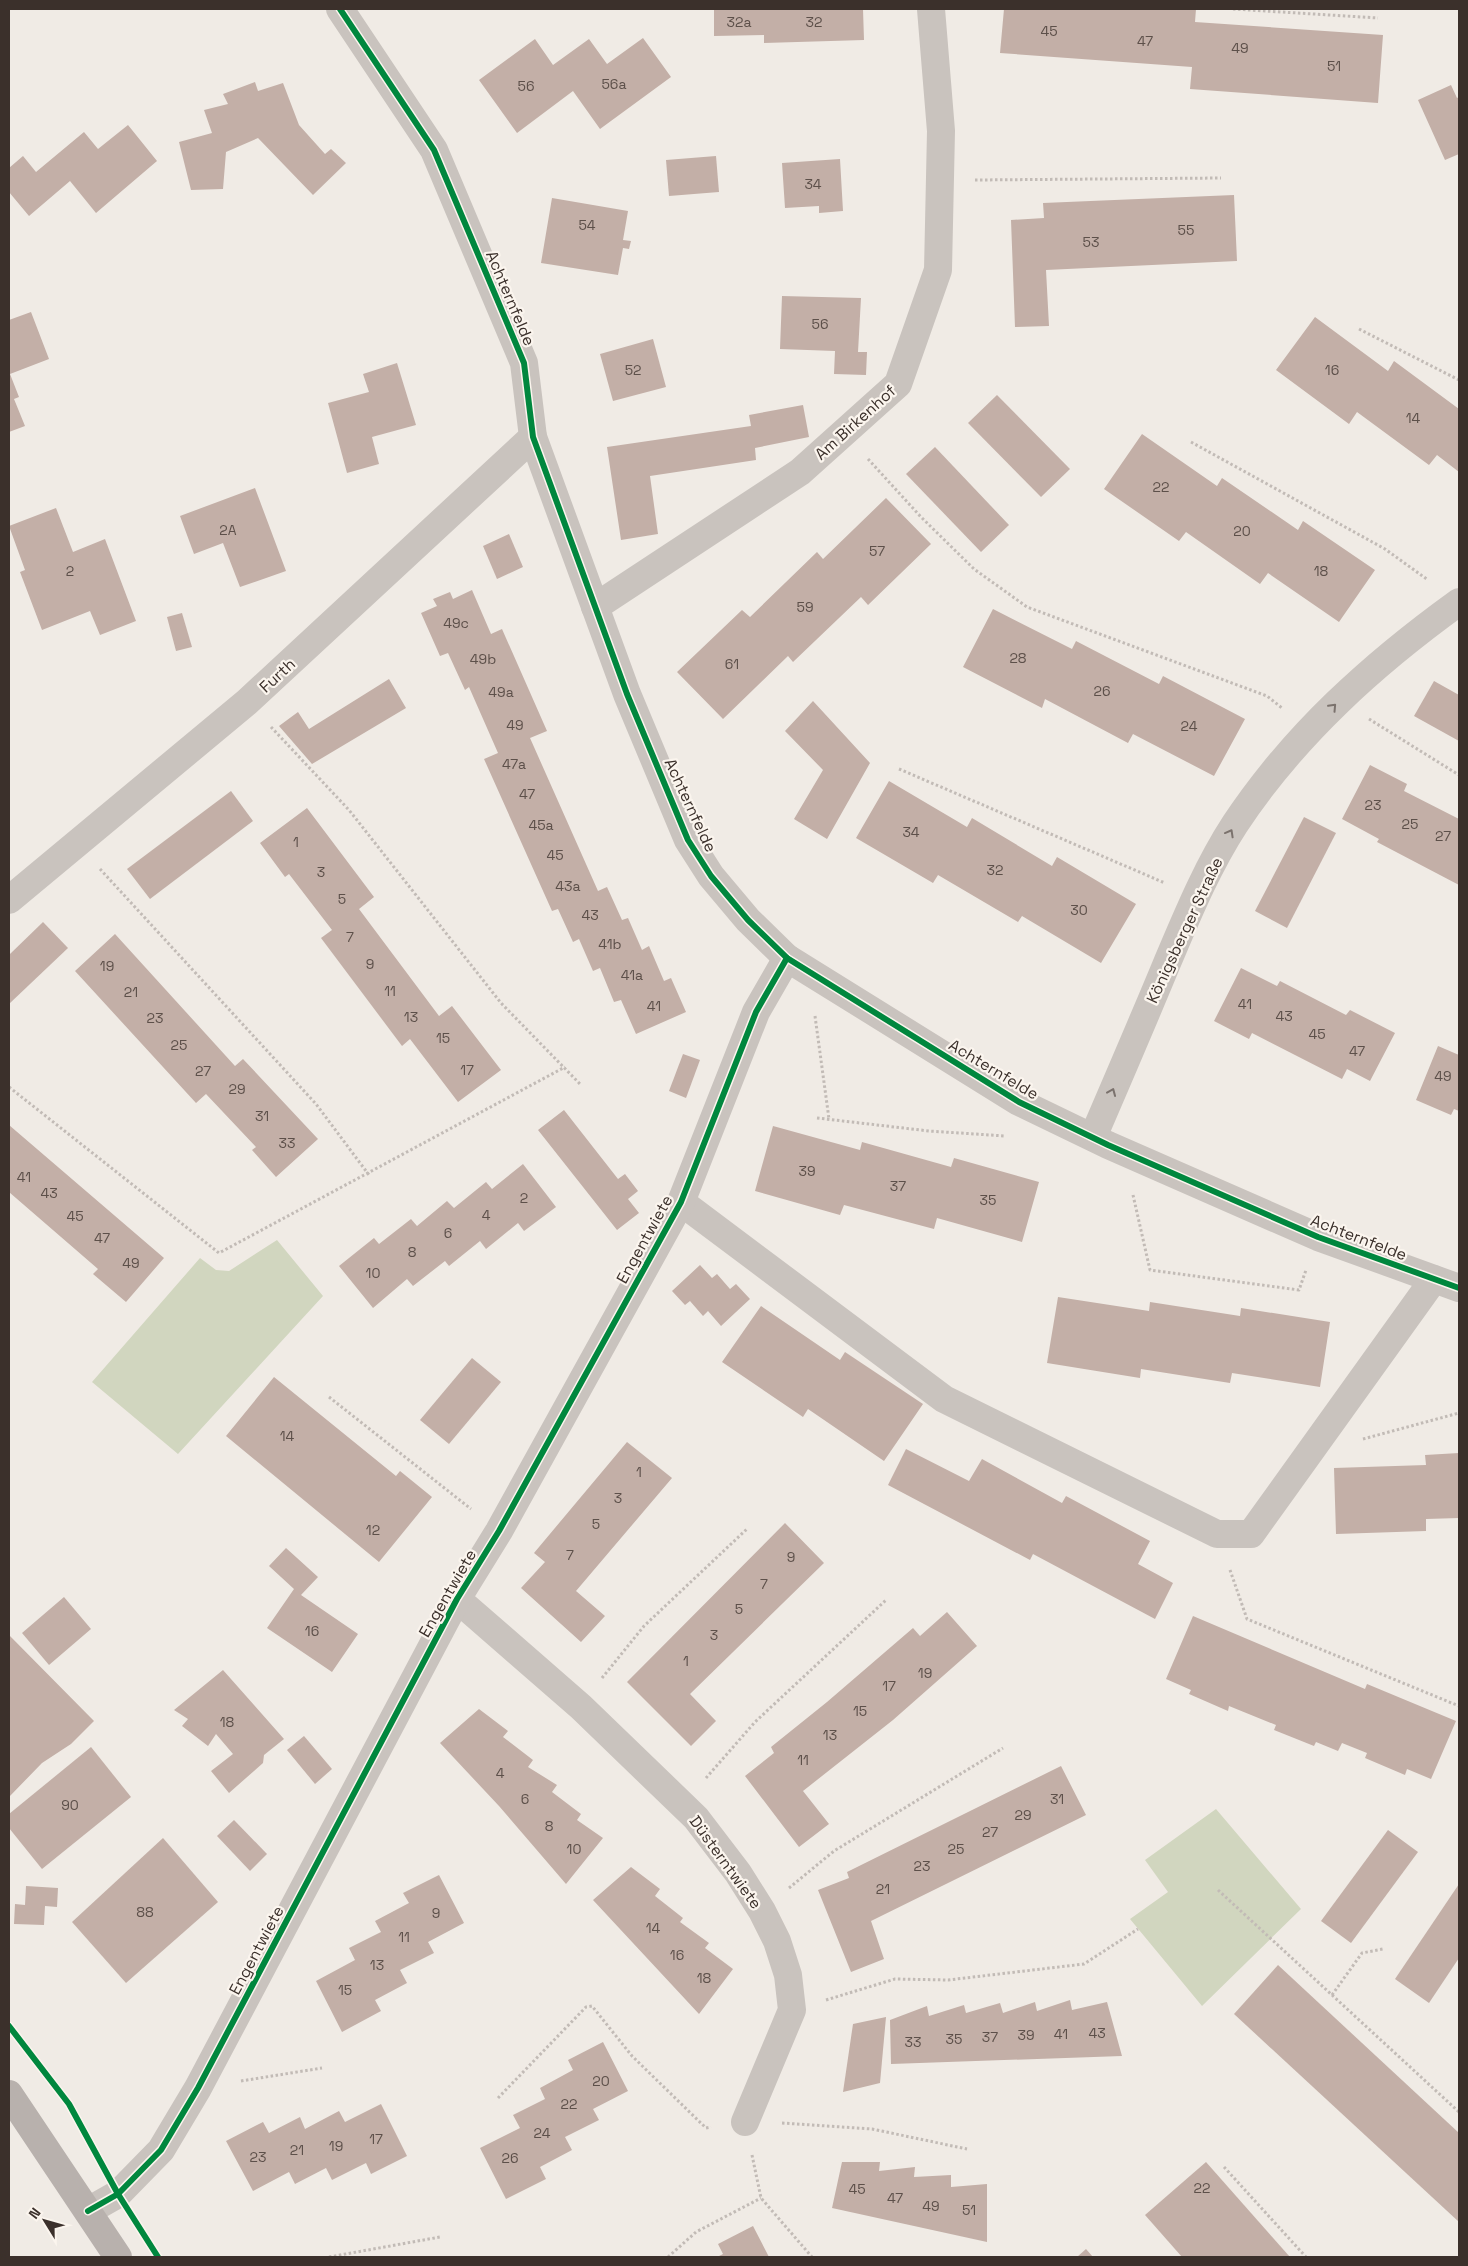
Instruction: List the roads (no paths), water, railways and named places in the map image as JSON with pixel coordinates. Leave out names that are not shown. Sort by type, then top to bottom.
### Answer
[{"type":"main road","points":[[9,2094],[118,2257]]},
{"type":"street","name":"Achternfelde","points":[[340,9],[434,150],[524,363],[533,437],[627,694],[688,840],[711,876],[748,920],[798,965],[1020,1102],[1093,1137],[1318,1237],[1447,1283]]},
{"type":"street","name":"Am Birkenhof","points":[[595,607],[800,472],[898,384],[938,270],[941,131],[931,9]]},
{"type":"street","name":"Furth","points":[[9,900],[247,702],[533,437]]},
{"type":"street","name":"Königsberger Straße","points":[[1093,1137],[1196,896],[1234,825],[1276,766],[1339,700],[1420,630],[1459,602]]},
{"type":"street","name":"Engentwiete","points":[[88,2211],[118,2194],[161,2150],[198,2088],[457,1599],[499,1531],[681,1202],[756,1012],[798,965]]},
{"type":"street","points":[[681,1202],[944,1399],[1217,1534],[1252,1534],[1309,1453],[1447,1283]]},
{"type":"street","name":"Düsterntwiete","points":[[457,1599],[581,1707],[682,1805],[716,1844],[762,1910],[777,1941],[788,1975],[792,2010],[745,2122]]}]
